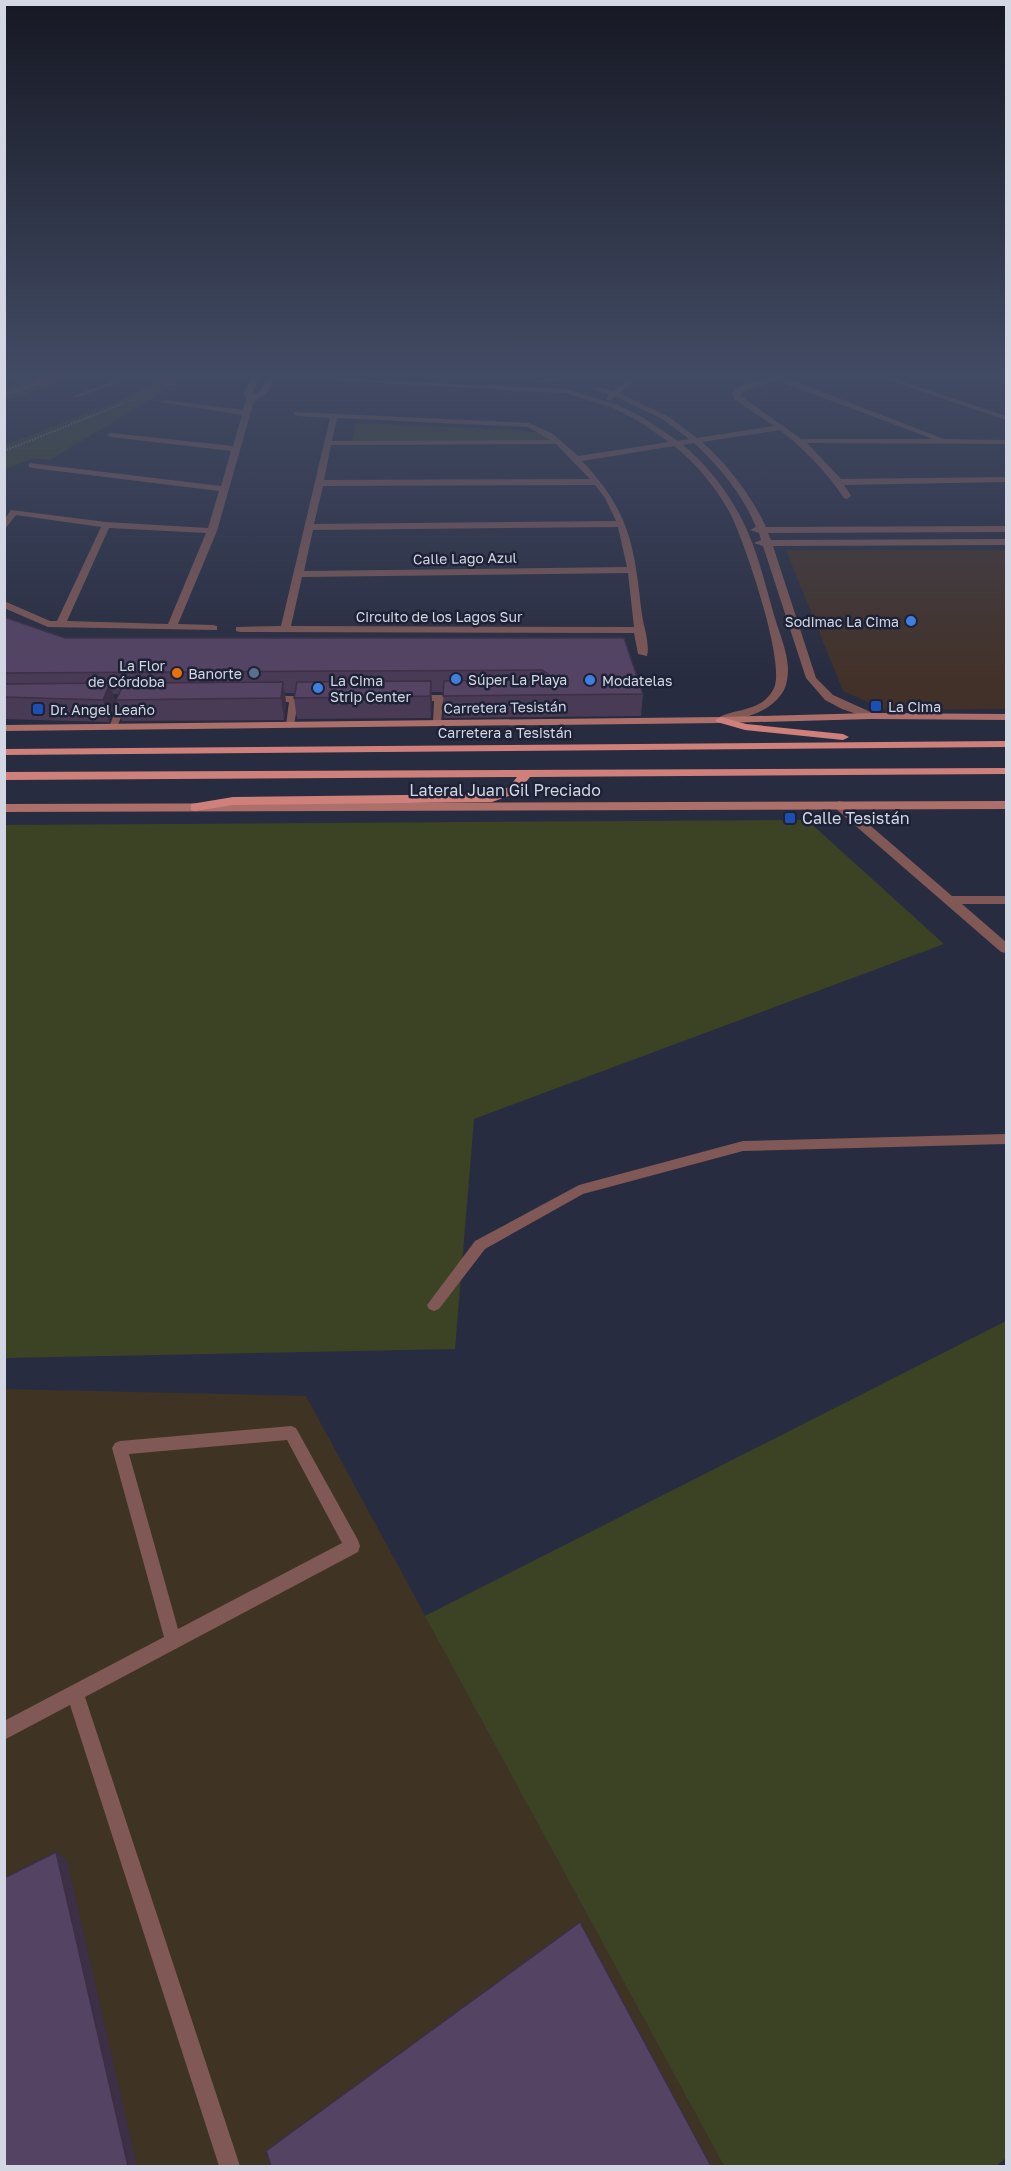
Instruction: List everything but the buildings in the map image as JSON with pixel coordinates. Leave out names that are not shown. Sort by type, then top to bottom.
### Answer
[{"type":"main road","name":"Carretera Tesistán","points":[[4,728],[721,720],[872,716],[1006,717]]},
{"type":"main road","points":[[721,720],[745,727],[905,744]]},
{"type":"main road","name":"Carretera a Tesistán","points":[[4,752],[1006,744]]},
{"type":"main road","points":[[4,776],[1006,771]]},
{"type":"main road","points":[[195,807],[233,801],[492,798],[513,790],[526,774]]},
{"type":"main road","name":"Lateral Juan Gil Preciado","points":[[4,808],[1006,805]]},
{"type":"street","points":[[131,477],[224,489]]},
{"type":"street","points":[[171,628],[212,531],[228,477]]},
{"type":"street","points":[[286,628],[320,477]]},
{"type":"street","points":[[593,477],[610,499],[621,524],[632,570],[638,630],[643,654]]},
{"type":"street","points":[[710,477],[729,504],[747,543],[779,650],[783,674],[780,686],[773,698],[757,709],[721,720]]},
{"type":"street","points":[[729,477],[747,501],[762,530],[811,678],[819,688],[851,710],[872,716]]},
{"type":"street","points":[[835,477],[847,496]]},
{"type":"street","points":[[839,482],[1006,480]]},
{"type":"street","points":[[319,483],[598,482]]},
{"type":"street","points":[[4,527],[14,512],[106,525],[212,531]]},
{"type":"street","points":[[309,527],[621,524]]},
{"type":"street","points":[[60,625],[106,525]]},
{"type":"street","points":[[742,530],[1006,529]]},
{"type":"street","points":[[747,543],[1006,542]]},
{"type":"street","name":"Calle Lago Azul","points":[[299,574],[632,570]]},
{"type":"street","points":[[4,604],[48,624],[213,628]]},
{"type":"street","name":"Circuito de los Lagos Sur","points":[[240,629],[638,630]]},
{"type":"street","points":[[779,650],[802,649]]},
{"type":"street","points":[[839,805],[1006,949]]},
{"type":"street","points":[[950,900],[1006,900]]},
{"type":"lane","points":[[405,698],[473,698]]},
{"type":"lane","points":[[437,723],[438,698]]},
{"type":"lane","points":[[112,700],[135,699]]},
{"type":"lane","points":[[260,699],[316,699]]},
{"type":"lane","points":[[290,725],[294,699]]},
{"type":"lane","points":[[113,727],[124,700]]},
{"type":"lane","points":[[434,1305],[480,1245],[579,1190],[743,1146],[1006,1139]]},
{"type":"lane","points":[[4,1731],[352,1546],[291,1433],[120,1448],[173,1641]]},
{"type":"lane","points":[[75,1694],[229,2166]]},
{"type":"shaded area","name":"Sodimac La Cima","points":[[786,550],[1006,550],[1006,709],[886,710],[843,691]]},
{"type":"shaded area","points":[[5,1389],[306,1396],[724,2166],[5,2166]]},
{"type":"green space","points":[[807,820],[944,944],[474,1119],[455,1349],[5,1358],[4,825]]},
{"type":"green space","points":[[1006,1321],[1006,2158],[996,2166],[724,2166],[425,1616]]},
{"type":"place","name":"Sodimac La Cima","points":[[911,621]]},
{"type":"place","name":"La Flor de Córdoba","points":[[177,673]]},
{"type":"place","name":"Banorte","points":[[254,673]]},
{"type":"place","name":"Súper La Playa","points":[[456,679]]},
{"type":"place","name":"Modatelas","points":[[590,680]]},
{"type":"place","name":"La Cima Strip Center","points":[[318,688]]},
{"type":"place","name":"La Cima","points":[[876,706]]},
{"type":"place","name":"Dr. Angel Leaño","points":[[38,709]]},
{"type":"place","name":"Calle Tesistán","points":[[790,818]]}]
